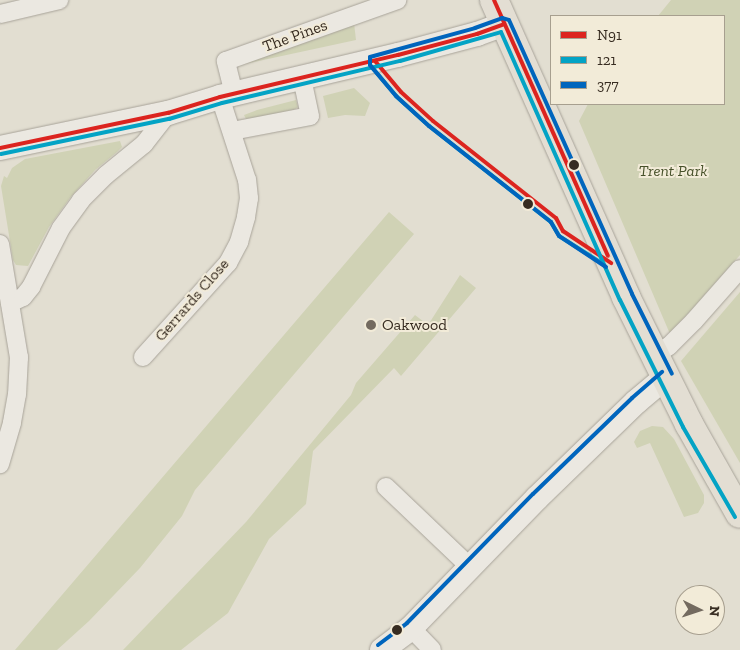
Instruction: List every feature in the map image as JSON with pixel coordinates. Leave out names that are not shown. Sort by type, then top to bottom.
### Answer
[{"type":"main road","points":[[499,12],[660,367],[740,514]]},
{"type":"street","points":[[0,14],[59,0]]},
{"type":"street","name":"The Pines","points":[[227,95],[226,61],[397,0]]},
{"type":"street","points":[[0,148],[168,113],[227,95],[476,34],[499,12]]},
{"type":"street","points":[[232,131],[310,116],[302,78]]},
{"type":"street","name":"Gerrards Close","points":[[143,357],[228,262],[239,242],[246,217],[247,180],[232,131],[227,95]]},
{"type":"street","points":[[10,303],[23,297],[31,287],[61,228],[81,200],[106,175],[144,144],[168,113]]},
{"type":"street","points":[[0,244],[19,357],[17,394],[12,423],[0,464]]},
{"type":"street","points":[[382,650],[411,628],[537,498],[636,402],[660,367],[669,346],[740,269]]},
{"type":"street","points":[[386,487],[470,567]]},
{"type":"street","points":[[411,628],[432,650]]},
{"type":"green space","name":"Trent Park","points":[[671,0],[740,0],[740,255],[670,334],[579,121],[587,105],[725,105],[725,15],[659,15]]},
{"type":"green space","points":[[354,23],[356,40],[245,64],[256,55]]},
{"type":"green space","points":[[354,88],[370,103],[365,116],[345,115],[328,118],[323,96]]},
{"type":"green space","points":[[296,100],[298,107],[290,113],[246,119],[244,115],[257,110]]},
{"type":"green space","points":[[120,141],[122,147],[95,170],[70,198],[49,227],[28,266],[16,265],[13,260],[1,186],[4,176],[7,178],[12,168],[25,159]]},
{"type":"green space","points":[[389,212],[414,234],[195,490],[182,516],[140,568],[89,621],[57,650],[15,650]]},
{"type":"green space","points":[[460,275],[476,288],[401,376],[394,368],[313,451],[306,504],[269,539],[228,613],[181,650],[123,650],[246,522],[351,395],[356,383],[415,315],[428,325]]},
{"type":"green space","points":[[740,292],[740,463],[681,361]]},
{"type":"green space","points":[[652,426],[663,427],[674,439],[704,495],[704,503],[698,513],[684,517],[650,443],[637,448],[634,442],[640,431]]},
{"type":"transit line","name":"N91","points":[[494,0],[608,256]]},
{"type":"transit line","name":"377","points":[[606,267],[559,236],[551,222],[429,126],[396,96],[370,65],[370,57],[475,28],[502,18],[509,20],[632,294],[672,374]]},
{"type":"transit line","name":"N91","points":[[0,148],[168,113],[220,97],[398,55],[477,34],[504,24]]},
{"type":"transit line","name":"121","points":[[1,154],[169,119],[222,103],[400,61],[501,32],[620,300],[683,427],[735,517]]},
{"type":"transit line","name":"N91","points":[[375,61],[401,92],[433,121],[556,218],[563,231],[611,263]]},
{"type":"transit line","name":"121","points":[[370,65],[397,97],[429,126],[551,222],[559,236],[600,262]]},
{"type":"transit line","name":"377","points":[[378,645],[407,623],[533,494],[632,398],[662,372]]},
{"type":"place","name":"Oakwood","points":[[371,325]]}]
